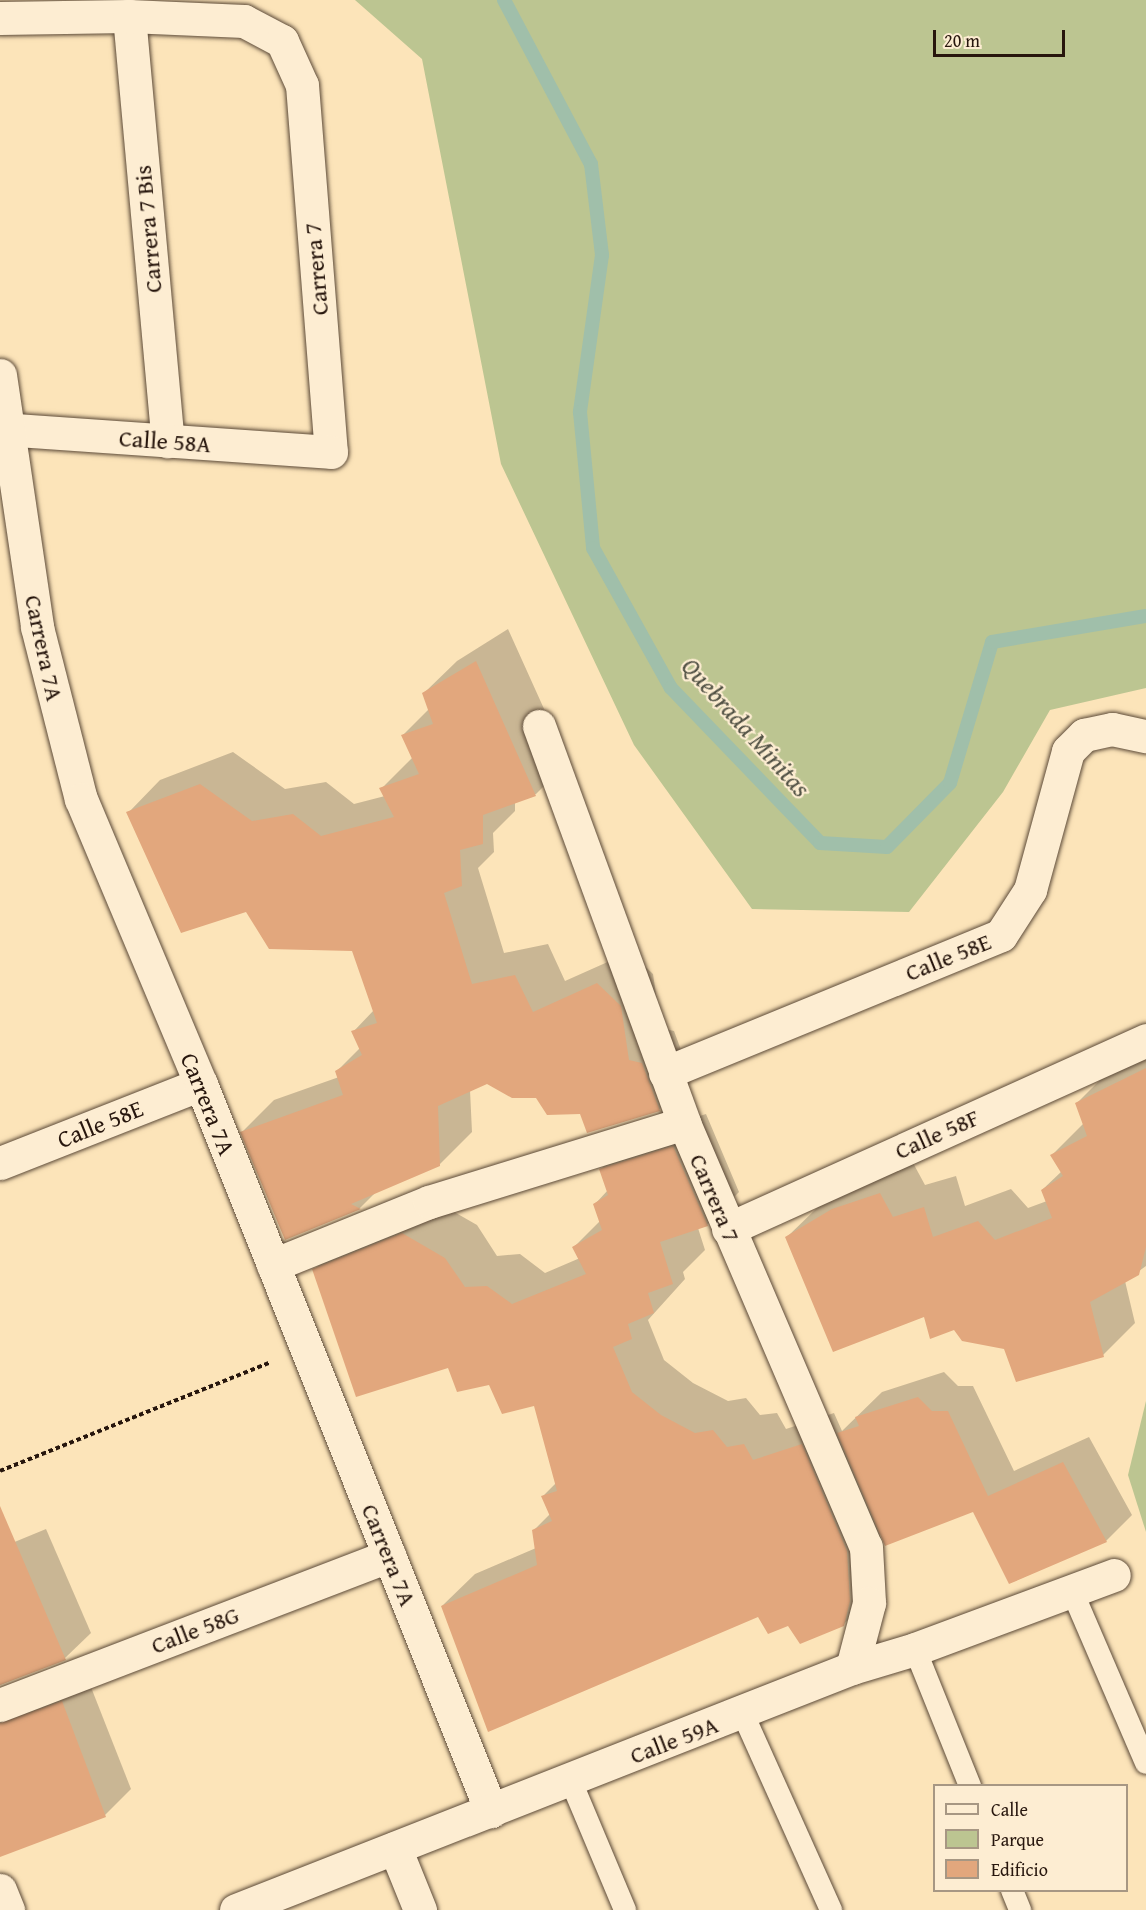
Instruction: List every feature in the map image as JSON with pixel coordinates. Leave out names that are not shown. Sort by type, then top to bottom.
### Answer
[{"type":"street","name":"Carrera 7","points":[[0,18],[129,16],[244,21],[282,41],[302,86],[331,452]]},
{"type":"street","name":"Carrera 7 Bis","points":[[129,16],[168,441]]},
{"type":"street","name":"Carrera 7A","points":[[0,375],[3,429],[37,627],[81,799],[201,1084],[491,1811]]},
{"type":"street","name":"Calle 58A","points":[[3,429],[331,452]]},
{"type":"street","name":"Carrera 7","points":[[539,726],[684,1123],[866,1546],[869,1604],[852,1668]]},
{"type":"street","name":"Calle 58E","points":[[665,1073],[1001,935],[1030,890],[1068,751],[1084,735],[1112,729],[1146,736]]},
{"type":"street","name":"Calle 58F","points":[[728,1229],[1146,1040]]},
{"type":"street","name":"Calle 58E","points":[[0,1163],[201,1084]]},
{"type":"street","points":[[273,1265],[429,1202],[684,1123]]},
{"type":"street","name":"Calle 58G","points":[[0,1705],[389,1556]]},
{"type":"street","name":"Calle 59A","points":[[236,1910],[743,1714],[852,1668],[915,1649],[1114,1575]]},
{"type":"street","points":[[395,1848],[420,1910]]},
{"type":"street","points":[[0,1890],[8,1910]]},
{"type":"lane","points":[[1072,1591],[1146,1763]]},
{"type":"lane","points":[[915,1649],[970,1784]]},
{"type":"lane","points":[[743,1714],[831,1910]]},
{"type":"lane","points":[[570,1779],[625,1910]]},
{"type":"lane","points":[[1013,1892],[1020,1910]]},
{"type":"path","points":[[0,1471],[306,1348]]},
{"type":"green space","points":[[355,0],[1146,0],[1146,688],[1050,710],[1003,792],[909,912],[752,909],[634,745],[501,464],[422,59]]},
{"type":"green space","points":[[1146,1401],[1146,1532],[1128,1475]]},
{"type":"building","points":[[476,661],[536,796],[483,815],[483,844],[460,850],[462,886],[444,893],[472,984],[515,975],[533,1012],[597,983],[621,1006],[629,1060],[642,1063],[660,1111],[587,1133],[580,1114],[547,1115],[536,1098],[512,1098],[487,1084],[438,1106],[440,1166],[351,1204],[361,1209],[285,1240],[240,1132],[343,1095],[335,1071],[362,1055],[351,1031],[377,1023],[352,951],[269,949],[246,912],[181,933],[126,812],[200,784],[252,821],[293,814],[321,836],[394,817],[379,788],[419,774],[401,735],[433,724],[422,693]]},
{"type":"building","points":[[1146,1068],[1146,1247],[1139,1275],[1090,1302],[1104,1357],[1016,1382],[1004,1349],[962,1341],[954,1330],[930,1339],[924,1317],[833,1352],[785,1237],[832,1209],[880,1193],[893,1217],[924,1207],[933,1237],[978,1221],[995,1240],[1052,1218],[1041,1190],[1063,1176],[1050,1155],[1087,1136],[1075,1103]]},
{"type":"building","points":[[673,1146],[708,1226],[660,1242],[673,1284],[648,1293],[654,1313],[628,1324],[632,1339],[613,1347],[632,1392],[661,1415],[695,1433],[713,1430],[727,1447],[744,1444],[753,1460],[802,1444],[847,1551],[850,1601],[844,1626],[800,1644],[788,1626],[768,1634],[758,1617],[488,1732],[441,1606],[537,1565],[532,1530],[552,1521],[541,1496],[557,1491],[534,1406],[502,1414],[489,1385],[457,1392],[448,1368],[356,1397],[312,1269],[402,1233],[445,1258],[465,1287],[487,1286],[512,1304],[586,1274],[572,1247],[602,1230],[593,1204],[608,1195],[599,1169]]},
{"type":"building","points":[[918,1397],[932,1411],[948,1411],[988,1496],[1063,1462],[1107,1542],[1009,1584],[973,1512],[885,1546],[837,1433],[859,1426],[855,1417]]},
{"type":"building","points":[[0,1506],[66,1660],[0,1685]]},
{"type":"building","points":[[62,1701],[106,1817],[0,1857],[0,1723]]},
{"type":"waterway","name":"Quebrada Minitas","points":[[504,0],[591,164],[602,255],[580,412],[593,548],[671,688],[820,843],[887,847],[950,783],[992,642],[1146,616]]}]
